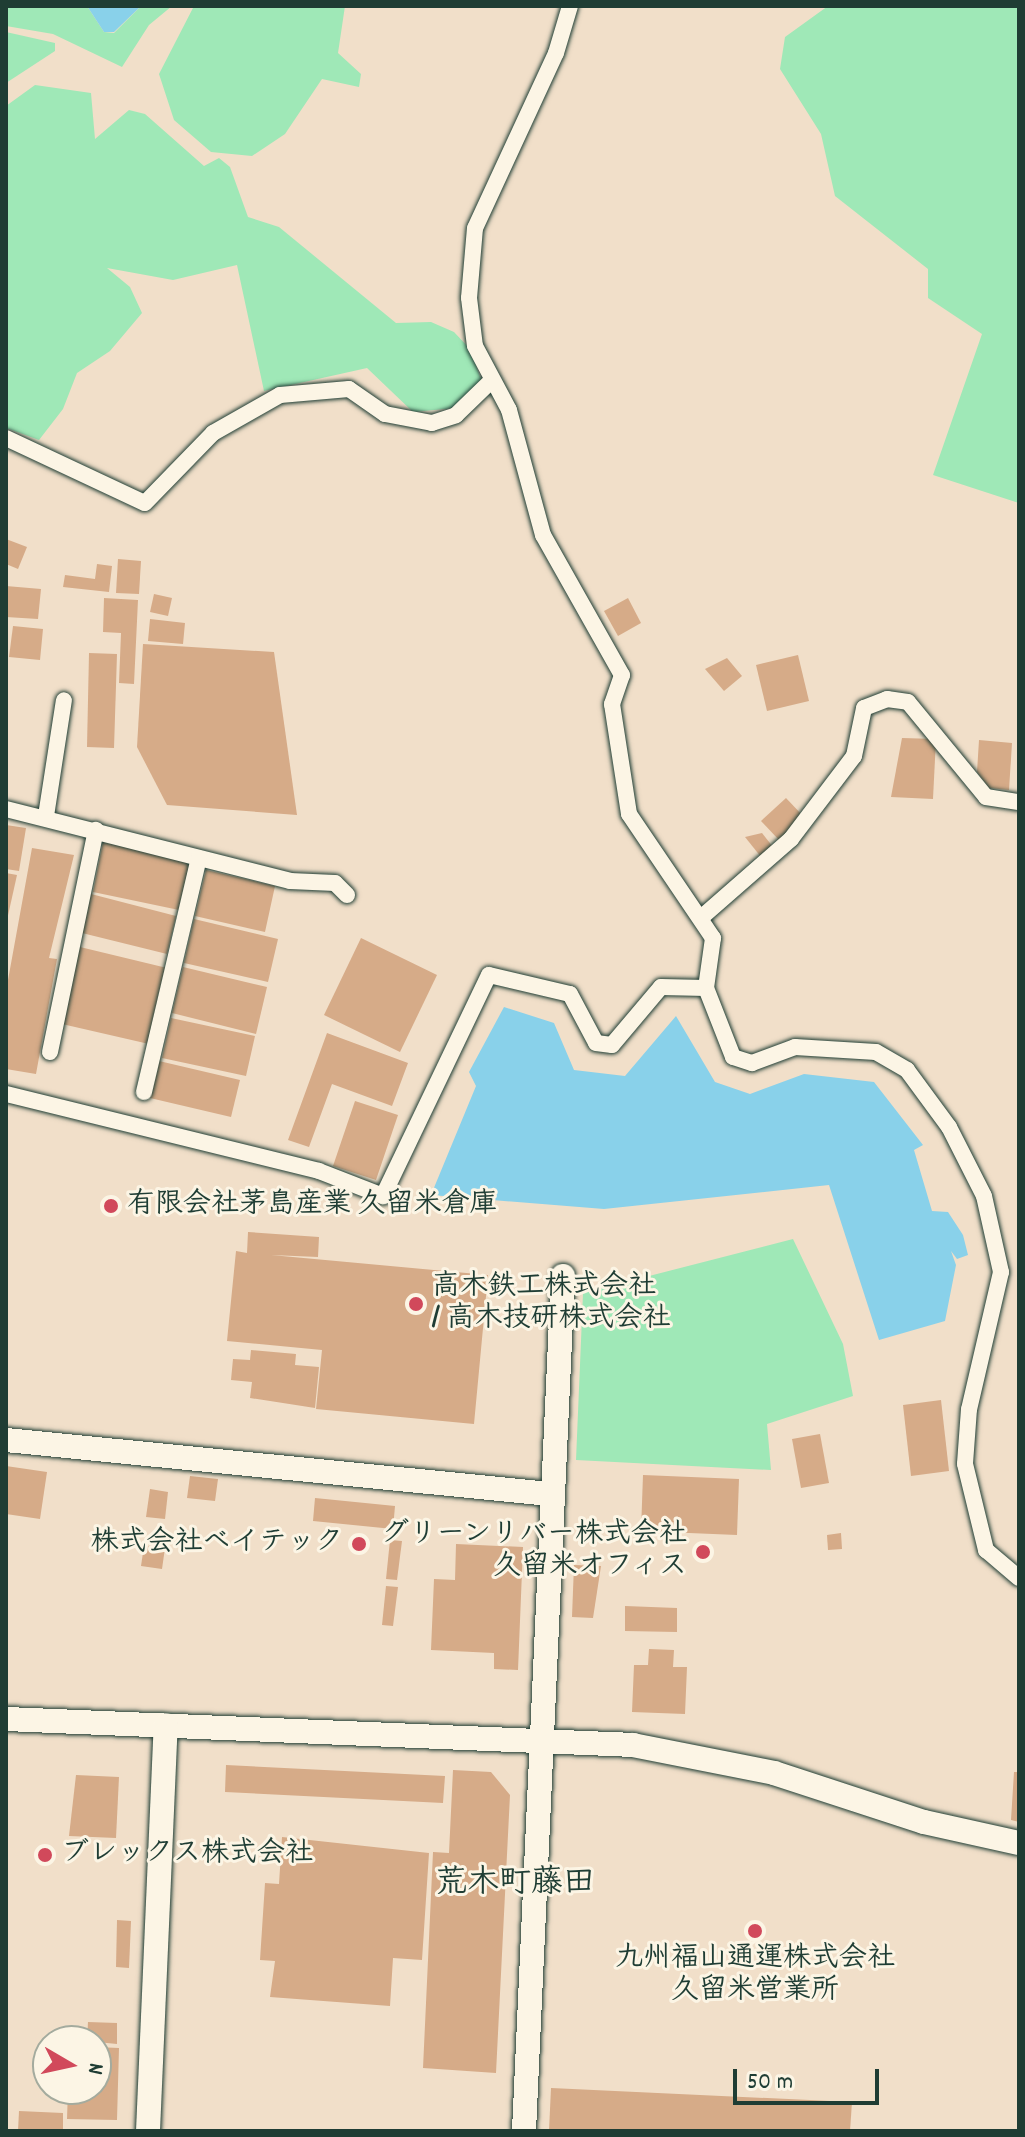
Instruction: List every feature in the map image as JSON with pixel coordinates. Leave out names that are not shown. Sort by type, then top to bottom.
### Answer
[{"type":"street","points":[[570,6],[556,53],[475,228],[469,298],[475,346],[509,410],[543,535],[622,675],[612,704],[629,814],[703,916],[713,938],[706,988],[733,1057],[752,1063],[795,1047],[876,1052],[907,1070],[949,1127],[984,1196],[1001,1272],[969,1409],[965,1464],[972,1516],[986,1550],[1019,1578]]},
{"type":"street","points":[[6,438],[145,503],[213,433],[280,395],[349,389],[385,414],[432,423],[456,415],[492,380]]},
{"type":"street","points":[[703,916],[791,839],[854,756],[864,708],[887,699],[908,702],[986,797],[1019,802]]},
{"type":"street","points":[[46,816],[64,700]]},
{"type":"street","points":[[6,809],[46,816],[290,881],[335,883],[347,895]]},
{"type":"street","points":[[50,1052],[96,830]]},
{"type":"street","points":[[144,1092],[199,858]]},
{"type":"street","points":[[6,1094],[319,1171],[383,1196],[489,975],[570,994],[596,1043],[612,1045],[661,987],[706,988]]},
{"type":"street","points":[[524,2131],[550,1494],[563,1276]]},
{"type":"street","points":[[6,1440],[550,1494]]},
{"type":"street","points":[[6,1719],[540,1738],[711,1758],[1019,1843]]},
{"type":"street","points":[[148,2131],[166,1725]]},
{"type":"green space","points":[[6,6],[87,6],[104,32],[114,33],[141,6],[172,6],[149,25],[122,67],[53,34],[6,26]]},
{"type":"green space","points":[[194,6],[345,6],[338,53],[361,74],[359,87],[322,79],[285,134],[252,156],[211,152],[174,120],[159,74]]},
{"type":"green space","points":[[828,6],[1019,6],[1019,503],[933,475],[982,334],[928,298],[928,269],[835,196],[821,134],[780,69],[785,37]]},
{"type":"green space","points":[[6,32],[55,43],[55,51],[6,83]]},
{"type":"green space","points":[[35,85],[91,93],[95,139],[129,110],[145,114],[204,166],[219,158],[230,167],[248,217],[279,227],[396,323],[431,322],[454,332],[470,349],[482,382],[456,408],[413,412],[367,368],[264,391],[237,265],[173,280],[107,268],[130,287],[142,313],[110,351],[77,373],[63,409],[39,440],[6,428],[6,106]]},
{"type":"green space","points":[[793,1239],[843,1344],[853,1396],[767,1424],[771,1470],[576,1460],[583,1293]]},
{"type":"water","points":[[87,6],[141,6],[114,32],[104,32]]},
{"type":"water","points":[[504,1007],[554,1023],[574,1070],[625,1076],[676,1016],[715,1082],[750,1094],[804,1074],[874,1082],[923,1145],[914,1150],[932,1211],[948,1212],[963,1235],[968,1255],[957,1259],[951,1251],[956,1265],[945,1321],[879,1340],[829,1185],[604,1209],[431,1195],[476,1086],[469,1072]]},
{"type":"building","points":[[6,539],[27,547],[18,569],[6,564]]},
{"type":"building","points":[[118,559],[141,561],[139,594],[116,593]]},
{"type":"building","points":[[97,564],[112,566],[109,592],[63,587],[65,575],[95,579]]},
{"type":"building","points":[[6,586],[41,589],[38,619],[6,617]]},
{"type":"building","points":[[154,594],[172,598],[168,616],[150,612]]},
{"type":"building","points":[[104,598],[138,600],[134,684],[119,683],[121,633],[103,632]]},
{"type":"building","points":[[628,598],[641,623],[618,636],[604,611]]},
{"type":"building","points":[[150,619],[185,623],[183,644],[148,641]]},
{"type":"building","points":[[13,626],[43,629],[40,660],[9,657]]},
{"type":"building","points":[[143,644],[274,652],[297,815],[167,805],[137,747]]},
{"type":"building","points":[[89,653],[117,654],[114,748],[87,747]]},
{"type":"building","points":[[798,655],[809,701],[767,711],[756,665]]},
{"type":"building","points":[[727,658],[742,676],[724,691],[705,669]]},
{"type":"building","points":[[902,738],[936,739],[933,799],[891,797]]},
{"type":"building","points":[[979,740],[1012,743],[1009,790],[989,788],[977,772]]},
{"type":"building","points":[[786,798],[804,817],[779,840],[761,821]]},
{"type":"building","points":[[6,825],[26,828],[19,871],[6,869]]},
{"type":"building","points":[[762,833],[773,847],[761,857],[745,837]]},
{"type":"building","points":[[103,842],[190,862],[179,910],[93,892]]},
{"type":"building","points":[[32,848],[74,855],[49,958],[57,959],[36,1074],[6,1069],[6,991]]},
{"type":"building","points":[[206,870],[275,886],[265,932],[195,916]]},
{"type":"building","points":[[6,873],[17,875],[7,920],[6,920]]},
{"type":"building","points":[[91,894],[176,916],[167,954],[82,933]]},
{"type":"building","points":[[194,919],[278,939],[268,982],[184,963]]},
{"type":"building","points":[[361,938],[437,975],[400,1052],[324,1015]]},
{"type":"building","points":[[80,947],[167,968],[149,1044],[62,1024]]},
{"type":"building","points":[[183,967],[267,987],[256,1034],[172,1013]]},
{"type":"building","points":[[171,1018],[255,1036],[246,1076],[162,1058]]},
{"type":"building","points":[[327,1033],[408,1063],[392,1106],[332,1084],[309,1147],[288,1140]]},
{"type":"building","points":[[159,1061],[240,1080],[231,1117],[150,1098]]},
{"type":"building","points":[[355,1101],[398,1115],[376,1180],[333,1166]]},
{"type":"building","points":[[248,1232],[319,1237],[318,1257],[271,1255],[488,1275],[474,1424],[316,1409],[322,1350],[227,1341],[236,1251],[247,1253]]},
{"type":"building","points":[[251,1350],[296,1354],[295,1365],[319,1367],[315,1408],[250,1398],[252,1382],[231,1380],[233,1359],[250,1360]]},
{"type":"building","points":[[941,1400],[949,1471],[911,1476],[903,1405]]},
{"type":"building","points":[[820,1434],[829,1483],[801,1488],[792,1439]]},
{"type":"building","points":[[6,1466],[47,1472],[40,1519],[6,1514]]},
{"type":"building","points":[[643,1475],[739,1479],[737,1535],[641,1531]]},
{"type":"building","points":[[190,1476],[218,1479],[215,1501],[187,1498]]},
{"type":"building","points":[[150,1489],[168,1492],[165,1519],[146,1517]]},
{"type":"building","points":[[315,1498],[395,1506],[393,1529],[313,1521]]},
{"type":"building","points":[[841,1533],[842,1549],[828,1550],[827,1535]]},
{"type":"building","points":[[390,1540],[402,1541],[397,1580],[386,1579]]},
{"type":"building","points":[[456,1544],[523,1547],[518,1670],[494,1669],[494,1653],[431,1650],[434,1579],[455,1580]]},
{"type":"building","points":[[144,1546],[165,1548],[162,1569],[141,1566]]},
{"type":"building","points":[[574,1565],[601,1566],[593,1618],[572,1617]]},
{"type":"building","points":[[386,1586],[398,1587],[393,1626],[382,1625]]},
{"type":"building","points":[[625,1606],[677,1608],[677,1632],[625,1631]]},
{"type":"building","points":[[649,1649],[674,1650],[673,1667],[687,1667],[685,1714],[632,1712],[634,1665],[648,1665]]},
{"type":"building","points":[[226,1765],[445,1776],[443,1803],[225,1792]]},
{"type":"building","points":[[453,1770],[491,1772],[510,1795],[496,2073],[423,2068],[433,1852],[449,1853]]},
{"type":"building","points":[[1014,1772],[1019,1772],[1019,1822],[1011,1820]]},
{"type":"building","points":[[76,1775],[119,1777],[116,1838],[69,1836]]},
{"type":"building","points":[[282,1837],[429,1853],[422,1960],[393,1958],[390,2006],[270,1997],[275,1961],[260,1960],[265,1883],[279,1884]]},
{"type":"building","points":[[117,1920],[131,1921],[129,1968],[116,1967]]},
{"type":"building","points":[[88,2022],[117,2023],[117,2044],[112,2044],[112,2025],[88,2025]]},
{"type":"building","points":[[112,2048],[119,2048],[117,2120],[67,2119],[67,2105],[112,2105]]},
{"type":"building","points":[[551,2088],[852,2102],[850,2131],[549,2131]]},
{"type":"building","points":[[19,2111],[63,2113],[63,2131],[18,2131]]},
{"type":"place","name":"有限会社茅島産業 久留米倉庫","points":[[111,1206]]},
{"type":"place","name":"高木鉄工株式会社 / 高木技研株式会社","points":[[416,1304]]},
{"type":"place","name":"株式会社ベイテック","points":[[359,1544]]},
{"type":"place","name":"グリーンリバー株式会社 久留米オフィス","points":[[703,1552]]},
{"type":"place","name":"ブレックス株式会社","points":[[45,1855]]},
{"type":"place","name":"九州福山通運株式会社 久留米営業所","points":[[755,1931]]},
{"type":"district","name":"荒木町藤田","points":[[515,1885]]}]
